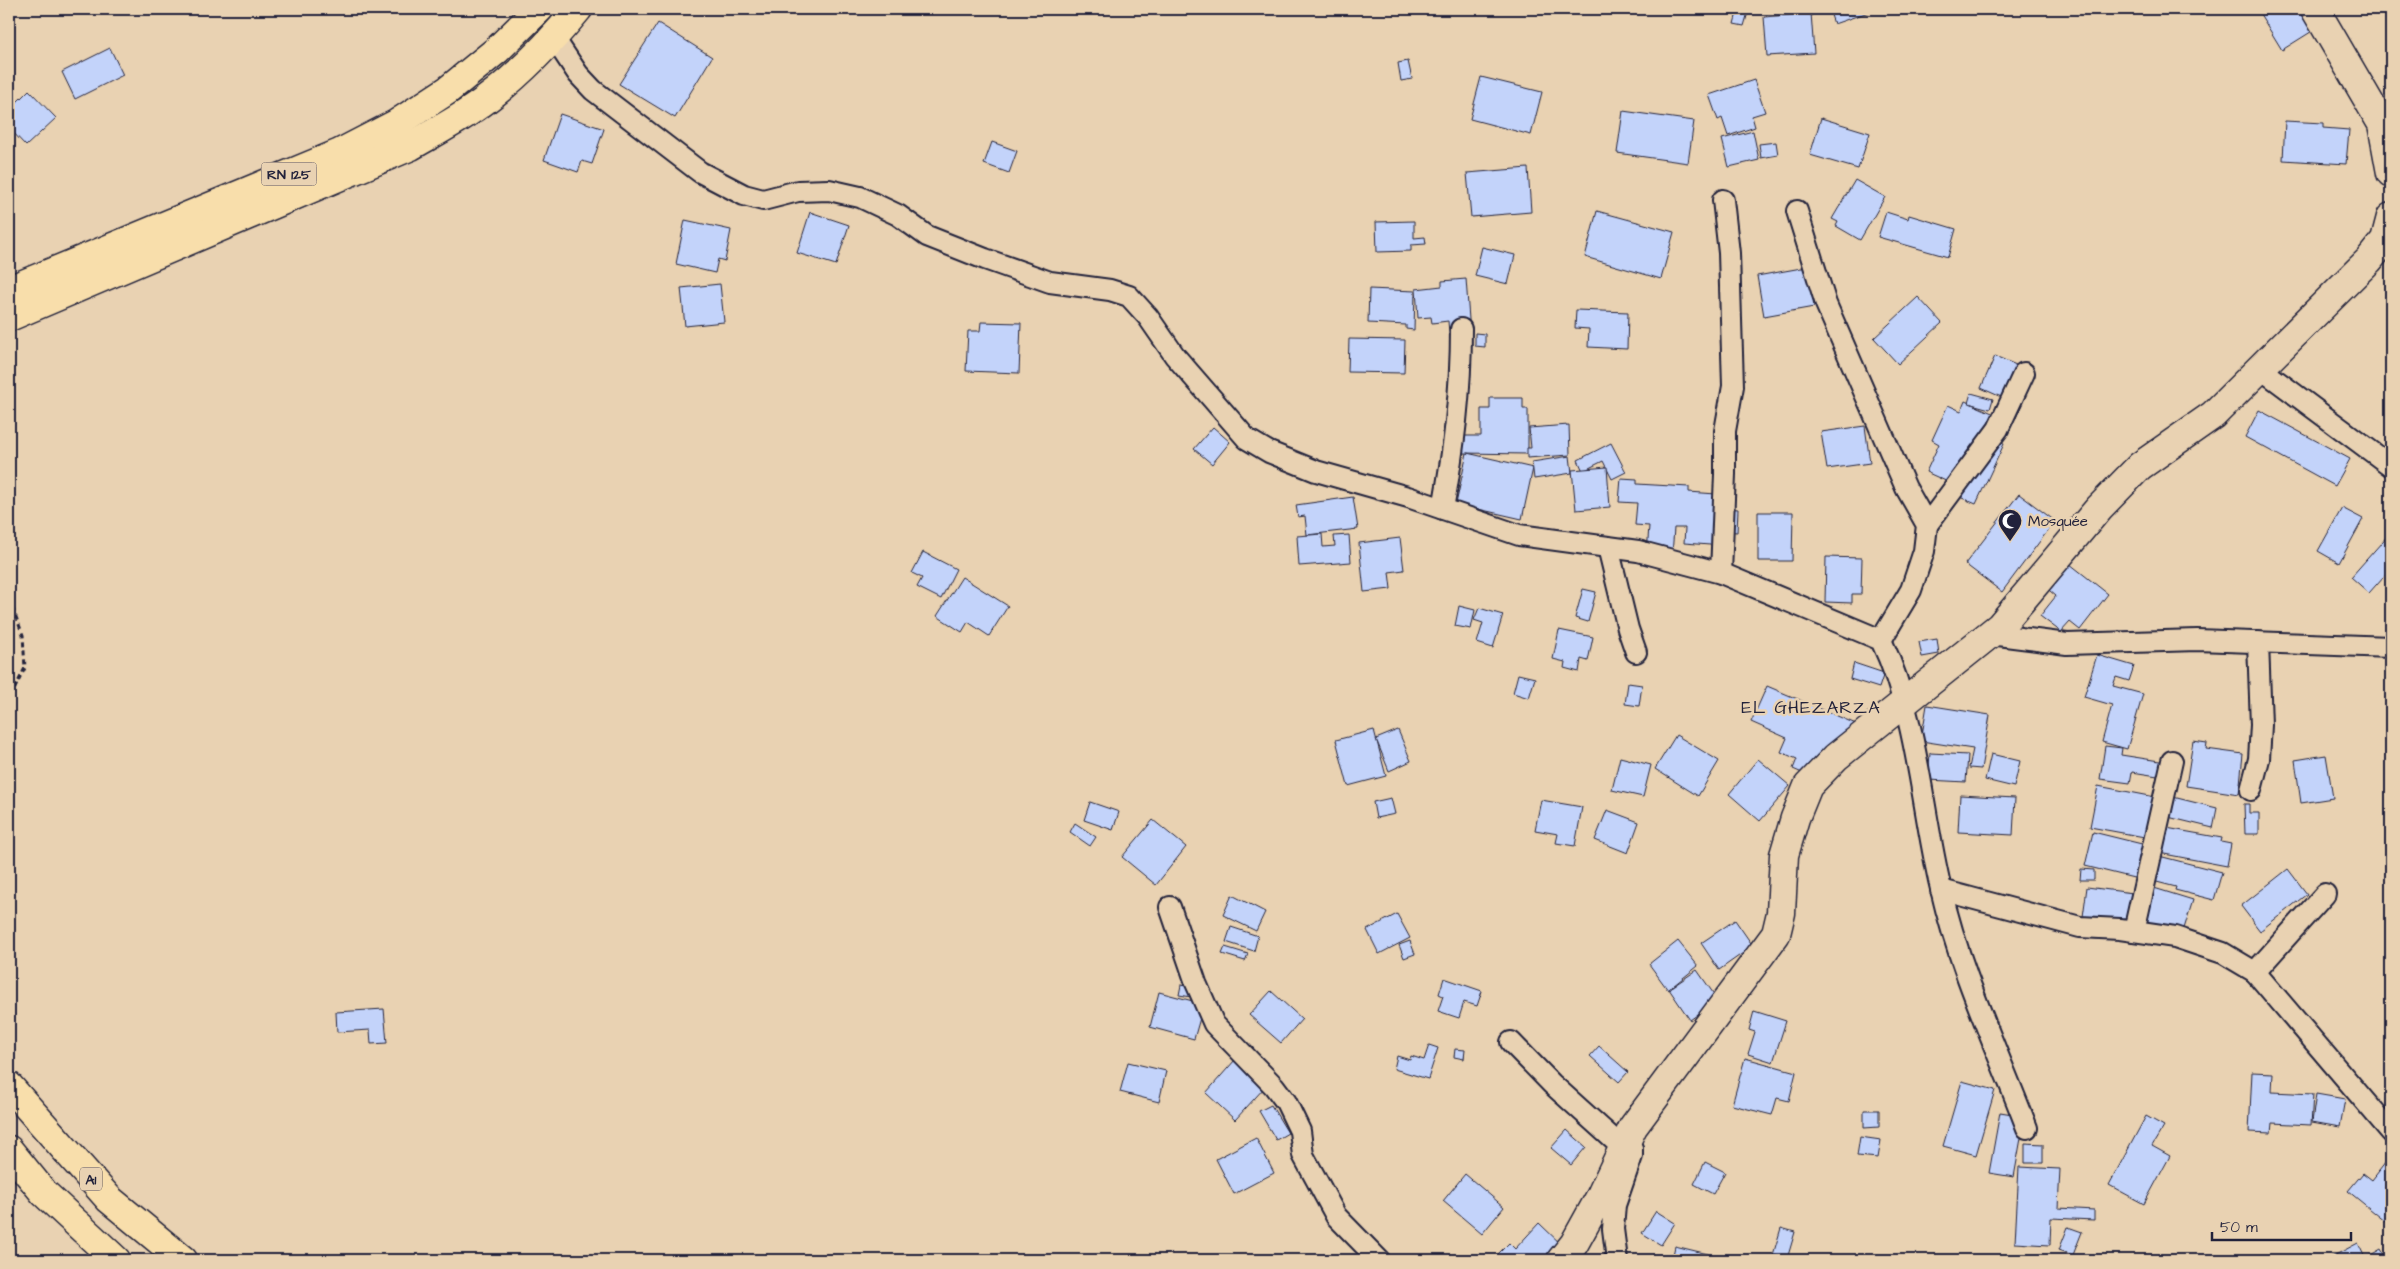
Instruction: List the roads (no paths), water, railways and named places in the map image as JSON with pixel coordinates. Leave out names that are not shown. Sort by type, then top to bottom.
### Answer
[{"type":"highway","name":"RN 125","points":[[9,290],[340,153],[396,124],[448,90],[483,62],[540,9]]},
{"type":"highway","points":[[9,317],[411,146],[468,112],[520,72],[554,38],[578,9]]},
{"type":"highway","name":"A1","points":[[9,1086],[109,1200],[183,1260]]},
{"type":"highway","points":[[9,1150],[44,1193],[116,1260]]},
{"type":"street","points":[[2315,9],[2387,127],[2391,173]]},
{"type":"street","points":[[554,38],[586,84],[700,172],[744,195],[763,200],[798,191],[829,190],[860,197],[898,215],[927,236],[985,259],[1050,282],[1110,290],[1129,296],[1148,317],[1175,356],[1247,439],[1269,452],[1316,471],[1443,509],[1519,535],[1638,551],[1721,573],[1881,640],[1905,700],[1941,890],[1960,957],[2027,1128]]},
{"type":"street","points":[[1721,573],[1725,431],[1733,386],[1729,253],[1722,200]]},
{"type":"street","points":[[1797,211],[1826,304],[1906,488],[1927,525]]},
{"type":"street","points":[[1561,1260],[1574,1244],[1596,1205],[1628,1138],[1776,934],[1781,913],[1784,855],[1795,818],[1808,786],[1836,758],[1905,700],[2000,626],[2099,508],[2140,466],[2213,414],[2261,369],[2369,260],[2385,240],[2391,217]]},
{"type":"street","points":[[1443,509],[1461,382],[1460,329]]},
{"type":"street","points":[[2261,369],[2391,466]]},
{"type":"street","points":[[1881,640],[1911,590],[1924,551],[1927,525],[1998,429],[2024,374]]},
{"type":"street","points":[[1608,547],[1628,629],[1636,652]]},
{"type":"street","points":[[1990,634],[2067,644],[2197,640],[2391,647]]},
{"type":"street","points":[[2251,790],[2259,759],[2261,725],[2258,642]]},
{"type":"street","points":[[2134,931],[2172,762]]},
{"type":"street","points":[[1941,890],[2080,927],[2134,931],[2174,937],[2223,953],[2255,972],[2391,1132]]},
{"type":"street","points":[[2255,972],[2325,894]]},
{"type":"street","points":[[1170,907],[1196,983],[1214,1024],[1274,1086],[1286,1102],[1300,1131],[1303,1155],[1336,1216],[1379,1260]]},
{"type":"street","points":[[1511,1042],[1552,1084],[1628,1138],[1632,1156],[1615,1205],[1613,1229],[1617,1260]]},
{"type":"place","name":"Mosquée","points":[[2010,542]]},
{"type":"district","name":"EL GHEZARZA","points":[[1811,707]]}]
